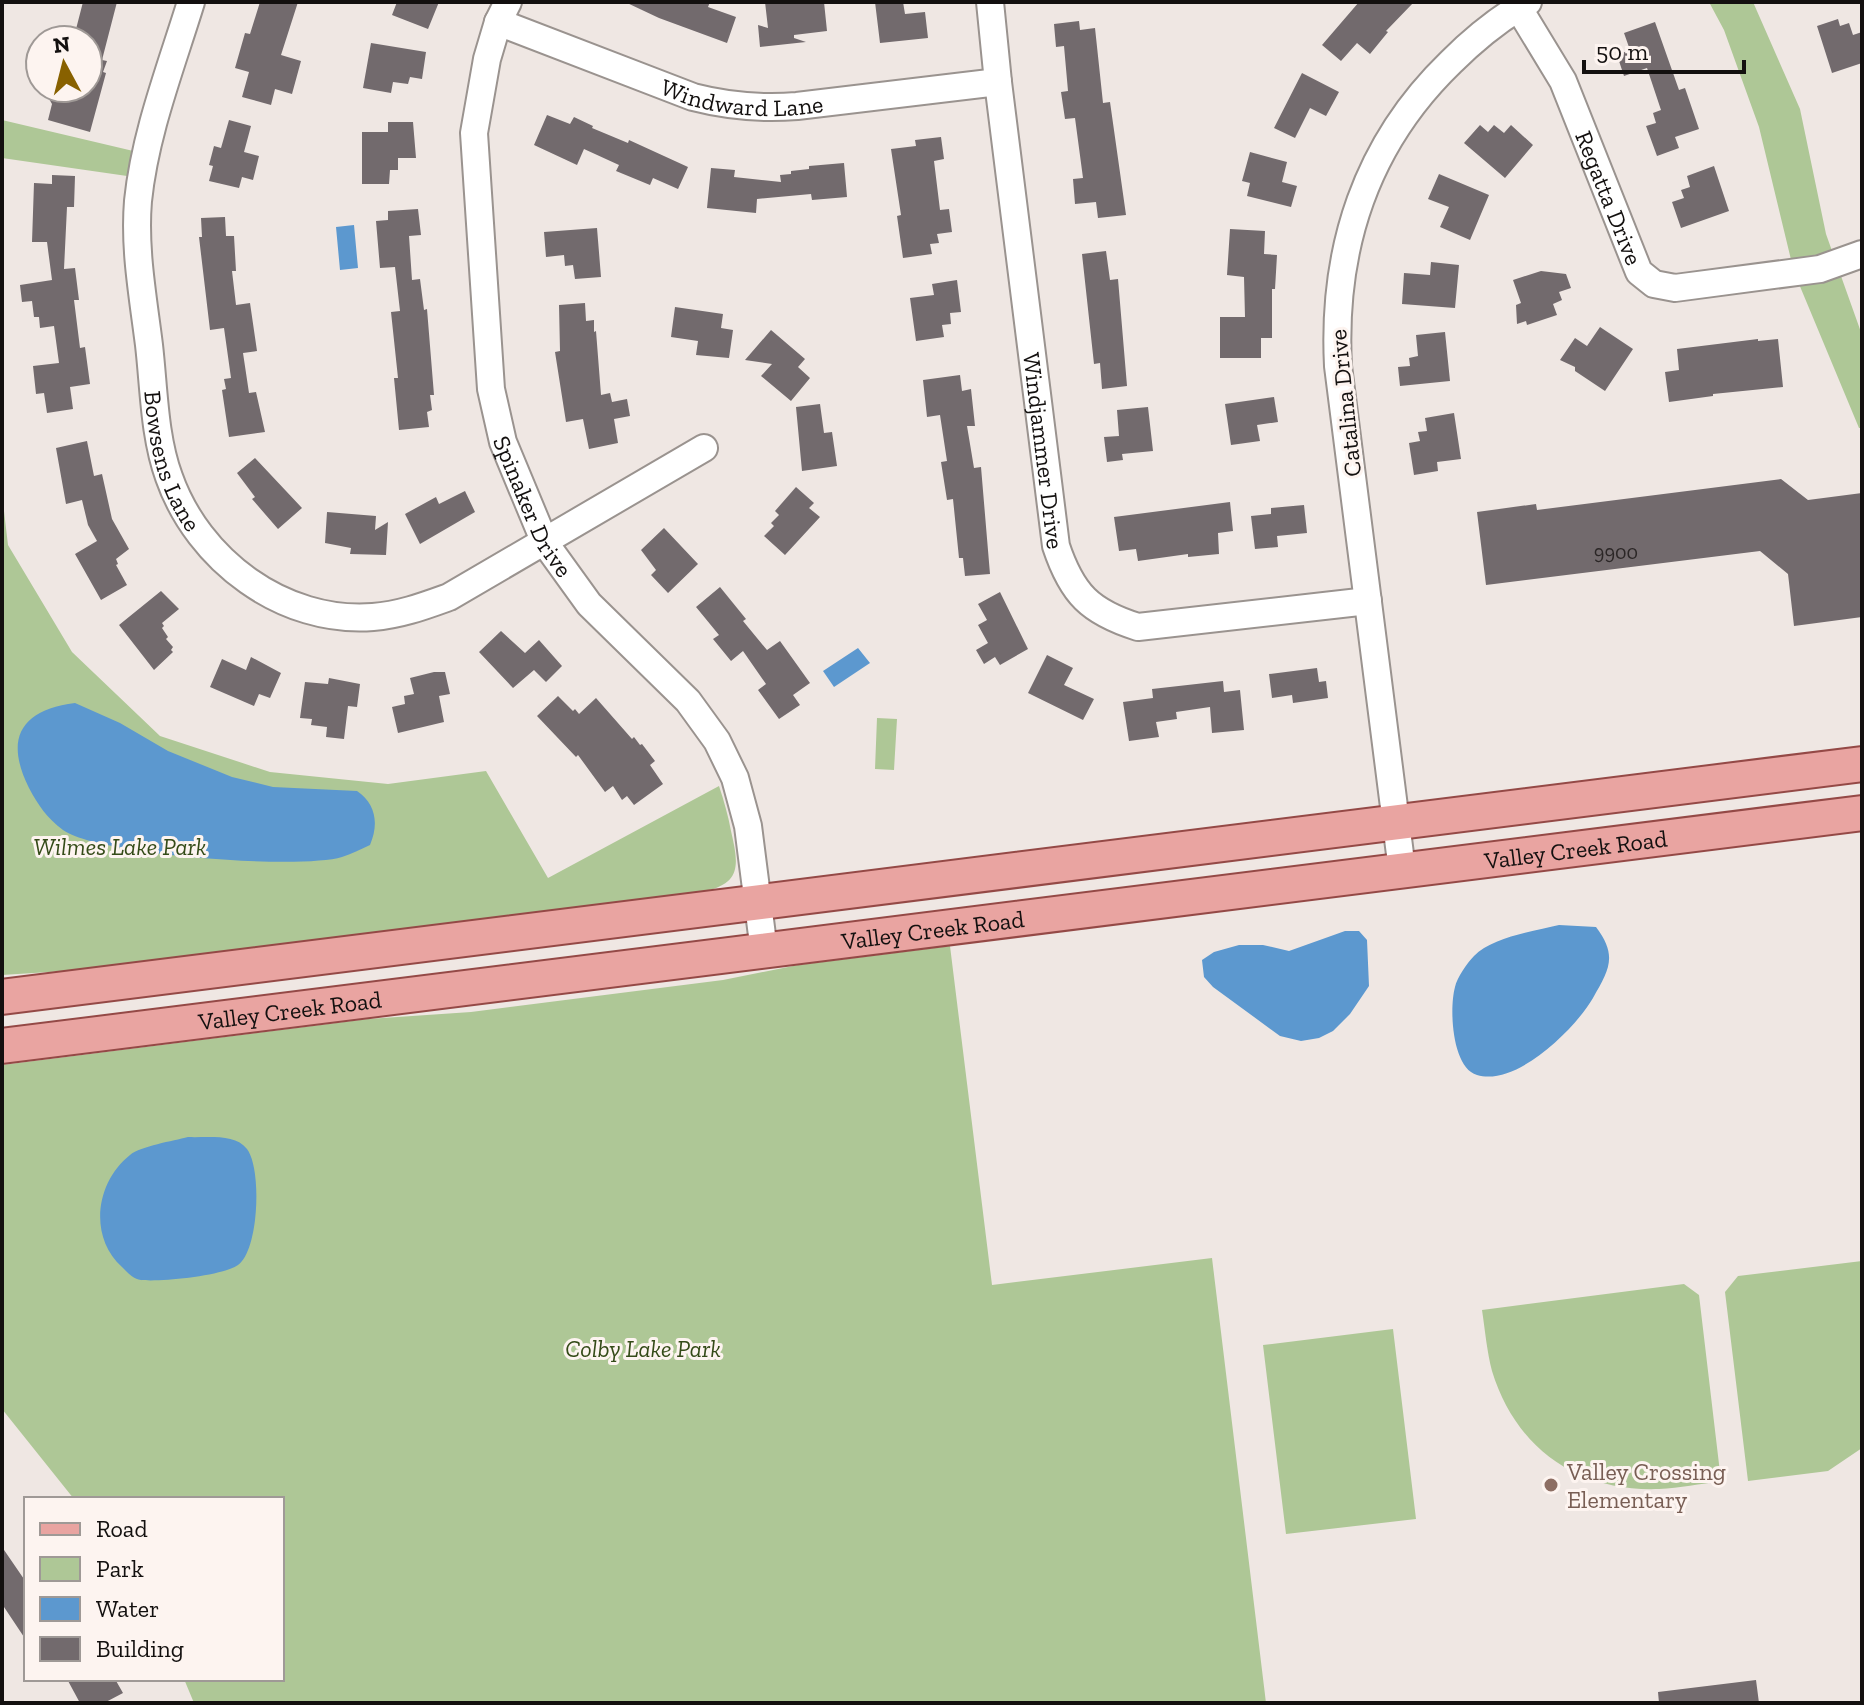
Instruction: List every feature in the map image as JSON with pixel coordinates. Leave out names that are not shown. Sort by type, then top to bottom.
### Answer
[{"type":"main road","name":"Valley Creek Road","points":[[2,997],[1862,764]]},
{"type":"main road","name":"Valley Creek Road","points":[[2,1046],[1862,813]]},
{"type":"street","name":"Bowsens Lane","points":[[191,2],[146,154],[138,204],[137,243],[165,463],[182,506],[201,536],[227,564],[256,587],[292,605],[333,617],[373,618],[411,611],[449,597],[704,448]]},
{"type":"street","name":"Windjammer Drive","points":[[990,2],[1056,546],[1074,588],[1091,607],[1115,620],[1138,627],[1368,601]]},
{"type":"street","name":"Regatta Drive","points":[[1521,4],[1563,81],[1639,272],[1654,284],[1675,288],[1820,269],[1862,254]]},
{"type":"street","name":"Catalina Drive","points":[[1402,870],[1338,366],[1336,326],[1341,279],[1352,221],[1383,149],[1414,103],[1474,40],[1521,4]]},
{"type":"street","name":"Spinaker Drive","points":[[503,12],[479,98],[474,133],[491,389],[503,442],[545,543],[589,604],[688,701],[717,741],[735,778],[748,826],[764,951]]},
{"type":"street","name":"Windward Lane","points":[[503,12],[693,97],[721,104],[763,109],[998,82]]},
{"type":"green space","points":[[1709,2],[1753,2],[1800,109],[1826,234],[1862,335],[1862,428],[1859,428],[1794,272],[1759,127],[1724,30]]},
{"type":"green space","points":[[2,120],[146,154],[141,178],[2,158]]},
{"type":"green space","name":"Wilmes Lake Park","points":[[2,494],[8,545],[72,652],[160,736],[270,772],[388,784],[486,771],[548,878],[719,786],[735,852],[732,877],[726,883],[705,891],[65,971],[2,975]]},
{"type":"green space","points":[[877,718],[897,719],[894,770],[875,769]]},
{"type":"green space","name":"Colby Lake Park","points":[[950,946],[992,1285],[1212,1258],[1266,1703],[194,1703],[185,1681],[284,1681],[284,1497],[72,1497],[2,1409],[2,1065],[368,1019],[471,1012],[723,980],[798,965]]},
{"type":"green space","points":[[1862,1261],[1862,1448],[1828,1471],[1748,1481],[1725,1292],[1738,1276]]},
{"type":"green space","points":[[1684,1284],[1699,1295],[1721,1481],[1659,1489],[1630,1488],[1577,1474],[1554,1460],[1517,1423],[1503,1399],[1490,1364],[1482,1310]]},
{"type":"green space","points":[[1393,1329],[1416,1519],[1286,1534],[1263,1345]]},
{"type":"water","points":[[354,225],[358,268],[340,270],[336,227]]},
{"type":"water","points":[[858,648],[870,663],[834,687],[823,671]]},
{"type":"water","points":[[75,703],[120,723],[168,751],[232,777],[273,787],[357,791],[368,802],[374,815],[370,845],[342,857],[319,861],[244,861],[115,847],[63,830],[43,811],[29,788],[18,755],[18,741],[22,729],[42,712]]},
{"type":"water","points":[[1559,925],[1596,927],[1603,937],[1609,963],[1599,988],[1573,1025],[1543,1053],[1509,1072],[1477,1075],[1462,1061],[1454,1037],[1453,997],[1460,975],[1474,956],[1491,944]]},
{"type":"water","points":[[1345,931],[1359,931],[1367,940],[1369,986],[1350,1014],[1333,1031],[1319,1038],[1301,1041],[1280,1036],[1204,977],[1202,960],[1214,952],[1239,945],[1263,945],[1289,951]]},
{"type":"water","points":[[188,1137],[228,1138],[247,1149],[255,1173],[256,1191],[250,1243],[245,1257],[230,1269],[191,1277],[138,1279],[122,1267],[104,1240],[100,1210],[104,1194],[118,1166],[130,1155],[149,1146]]},
{"type":"building","points":[[83,2],[117,2],[104,52],[104,24],[77,24]]},
{"type":"building","points":[[260,2],[298,2],[281,55],[301,61],[292,94],[275,89],[271,105],[242,97],[249,72],[235,68],[245,33],[250,34]]},
{"type":"building","points":[[397,2],[439,2],[428,29],[392,15]]},
{"type":"building","points":[[625,2],[710,2],[708,7],[736,17],[727,43]]},
{"type":"building","points":[[765,2],[824,2],[827,31],[794,35],[794,38],[806,42],[760,47],[758,25],[768,28]]},
{"type":"building","points":[[875,2],[903,2],[905,14],[925,12],[928,38],[880,43]]},
{"type":"building","points":[[1359,2],[1414,2],[1386,31],[1370,54],[1357,43],[1341,61],[1322,45]]},
{"type":"building","points":[[1838,19],[1840,26],[1849,23],[1853,35],[1862,32],[1862,63],[1832,73],[1817,26]]},
{"type":"building","points":[[1079,21],[1080,30],[1095,28],[1103,103],[1110,102],[1126,215],[1098,218],[1096,202],[1075,204],[1073,179],[1083,178],[1075,118],[1065,119],[1061,92],[1068,91],[1064,46],[1056,47],[1054,24]]},
{"type":"building","points":[[1655,22],[1679,90],[1685,88],[1699,129],[1675,137],[1679,148],[1657,156],[1646,126],[1656,123],[1653,113],[1661,110],[1647,68],[1624,76],[1617,55],[1630,50],[1624,33]]},
{"type":"building","points":[[371,43],[426,52],[422,79],[410,77],[408,84],[393,82],[391,93],[363,88]]},
{"type":"building","points":[[1302,73],[1339,92],[1326,116],[1310,108],[1295,138],[1274,128]]},
{"type":"building","points":[[52,104],[98,104],[90,132],[48,120]]},
{"type":"building","points":[[547,115],[570,124],[574,117],[592,128],[628,143],[629,140],[688,167],[678,189],[653,178],[650,185],[616,171],[619,165],[584,149],[577,165],[534,145]]},
{"type":"building","points":[[229,120],[251,126],[244,152],[259,156],[253,180],[242,177],[239,188],[209,181],[214,146],[221,148]]},
{"type":"building","points":[[388,122],[413,122],[416,158],[398,158],[398,170],[390,170],[389,184],[362,184],[362,132],[388,132]]},
{"type":"building","points":[[1480,125],[1488,132],[1494,125],[1504,133],[1511,125],[1533,145],[1505,178],[1464,143]]},
{"type":"building","points":[[941,137],[944,159],[934,161],[940,210],[949,209],[952,232],[937,234],[939,243],[930,244],[932,254],[903,258],[897,216],[901,215],[891,149],[916,146],[915,140]]},
{"type":"building","points":[[1250,152],[1287,162],[1282,182],[1297,186],[1291,207],[1247,196],[1250,183],[1242,181]]},
{"type":"building","points":[[844,163],[847,197],[812,200],[811,194],[757,199],[756,213],[707,208],[711,168],[735,170],[734,177],[781,182],[780,175],[791,174],[791,171]]},
{"type":"building","points":[[1714,166],[1729,211],[1681,228],[1672,202],[1684,198],[1681,190],[1690,187],[1687,176]]},
{"type":"building","points":[[1439,174],[1489,195],[1470,240],[1440,227],[1449,207],[1428,199]]},
{"type":"building","points":[[52,175],[75,176],[74,207],[67,207],[64,269],[75,268],[79,300],[74,300],[80,348],[85,347],[90,384],[70,387],[73,409],[47,413],[44,393],[36,394],[33,366],[59,363],[54,326],[40,328],[39,317],[34,317],[32,301],[22,302],[20,285],[52,280],[47,242],[32,242],[34,183],[52,184]]},
{"type":"building","points":[[418,209],[421,235],[409,236],[412,280],[420,279],[424,310],[427,309],[434,395],[430,395],[432,410],[427,412],[429,427],[399,430],[394,378],[398,378],[391,312],[400,311],[395,267],[380,268],[376,221],[388,220],[388,211]]},
{"type":"building","points":[[225,217],[226,236],[234,236],[236,271],[232,271],[236,305],[250,303],[257,351],[243,353],[249,393],[256,392],[265,432],[229,437],[222,390],[226,389],[224,379],[231,378],[224,328],[210,330],[199,237],[202,237],[201,218]]},
{"type":"building","points":[[597,228],[601,277],[575,279],[573,265],[565,266],[564,255],[546,257],[544,232]]},
{"type":"building","points":[[1230,229],[1265,231],[1264,254],[1277,255],[1275,289],[1272,289],[1272,338],[1261,338],[1261,358],[1220,358],[1220,317],[1245,317],[1244,277],[1227,275]]},
{"type":"building","points":[[1106,251],[1110,280],[1118,279],[1127,386],[1102,389],[1100,363],[1094,364],[1082,254]]},
{"type":"building","points":[[1431,262],[1459,265],[1455,308],[1402,304],[1404,273],[1430,275]]},
{"type":"building","points":[[1541,271],[1566,274],[1571,288],[1559,292],[1562,300],[1553,304],[1557,315],[1527,325],[1526,321],[1517,324],[1516,305],[1521,303],[1513,280]]},
{"type":"building","points":[[957,280],[961,312],[950,313],[951,324],[942,325],[944,337],[916,341],[910,298],[934,295],[932,284]]},
{"type":"building","points":[[585,303],[586,321],[594,320],[596,331],[601,395],[610,393],[612,402],[627,399],[630,416],[614,419],[618,443],[589,449],[583,419],[566,422],[555,352],[560,351],[559,305]]},
{"type":"building","points":[[675,307],[723,314],[721,328],[733,330],[729,358],[696,355],[698,341],[671,337]]},
{"type":"building","points":[[1600,327],[1633,349],[1605,391],[1575,371],[1575,367],[1560,360],[1575,338],[1587,346]]},
{"type":"building","points":[[771,330],[805,359],[798,367],[810,378],[791,401],[761,376],[772,364],[745,360]]},
{"type":"building","points":[[1445,332],[1450,381],[1400,386],[1398,367],[1410,366],[1409,358],[1418,356],[1416,335]]},
{"type":"building","points":[[1778,339],[1783,387],[1669,402],[1665,372],[1679,370],[1677,349]]},
{"type":"building","points":[[960,375],[962,391],[971,389],[975,426],[967,426],[974,468],[981,467],[990,574],[965,576],[963,558],[959,558],[953,499],[947,500],[941,462],[947,461],[940,415],[927,417],[923,380]]},
{"type":"building","points":[[1274,397],[1278,422],[1257,425],[1260,441],[1231,445],[1225,404]]},
{"type":"building","points":[[820,404],[824,433],[832,432],[837,466],[802,471],[796,407]]},
{"type":"building","points":[[1148,407],[1153,451],[1122,454],[1123,460],[1107,462],[1104,437],[1119,436],[1117,410]]},
{"type":"building","points":[[1454,413],[1461,459],[1437,462],[1438,471],[1414,475],[1409,443],[1420,441],[1418,432],[1427,431],[1425,418]]},
{"type":"building","points":[[87,441],[94,476],[102,474],[112,519],[129,549],[116,559],[127,585],[101,600],[75,554],[97,541],[88,525],[82,500],[66,504],[56,448]]},
{"type":"building","points":[[255,458],[302,508],[278,529],[252,499],[255,497],[237,473]]},
{"type":"building","points":[[1781,479],[1808,500],[1862,493],[1862,617],[1794,626],[1788,574],[1760,551],[1486,585],[1477,512],[1536,504],[1537,510]]},
{"type":"building","points":[[796,487],[814,503],[809,508],[820,517],[785,555],[764,536],[779,515],[775,511]]},
{"type":"building","points":[[465,491],[475,512],[420,544],[405,514],[436,497],[439,504]]},
{"type":"building","points":[[1230,502],[1233,531],[1218,533],[1219,554],[1188,557],[1188,554],[1138,561],[1136,549],[1119,551],[1114,517]]},
{"type":"building","points":[[1304,505],[1307,533],[1277,536],[1278,547],[1255,549],[1251,516],[1271,514],[1271,508]]},
{"type":"building","points":[[327,512],[376,516],[375,530],[388,522],[386,555],[350,554],[351,548],[325,543]]},
{"type":"building","points":[[664,528],[698,564],[668,593],[651,575],[656,570],[641,550]]},
{"type":"building","points":[[720,587],[767,650],[780,641],[810,683],[793,695],[800,705],[779,719],[758,690],[766,684],[743,651],[731,661],[713,639],[719,635],[696,607]]},
{"type":"building","points":[[161,591],[179,609],[162,623],[173,652],[154,670],[119,625]]},
{"type":"building","points":[[1000,592],[1028,649],[1000,665],[995,657],[984,664],[976,650],[988,643],[978,625],[987,620],[978,604]]},
{"type":"building","points":[[501,631],[525,653],[539,640],[562,666],[546,682],[534,670],[513,688],[479,652]]},
{"type":"building","points":[[1047,655],[1073,668],[1064,685],[1094,699],[1083,720],[1028,693]]},
{"type":"building","points":[[251,657],[281,673],[270,698],[259,694],[254,706],[210,687],[222,659],[246,670]]},
{"type":"building","points":[[1317,668],[1319,682],[1326,681],[1328,698],[1293,703],[1292,695],[1272,698],[1269,674]]},
{"type":"building","points":[[445,672],[450,694],[439,696],[444,722],[398,733],[392,707],[405,704],[404,696],[414,694],[410,678]]},
{"type":"building","points":[[329,678],[360,684],[357,707],[348,706],[344,739],[326,737],[327,727],[311,725],[312,719],[300,718],[305,682],[328,684]]},
{"type":"building","points":[[1223,681],[1224,692],[1240,690],[1244,730],[1212,733],[1210,707],[1176,712],[1177,719],[1156,722],[1159,737],[1129,741],[1123,702],[1153,698],[1152,689]]},
{"type":"building","points":[[558,696],[579,714],[596,698],[632,739],[634,737],[642,744],[655,761],[650,765],[663,784],[634,805],[627,796],[622,800],[613,786],[605,792],[578,755],[576,757],[537,716]]},
{"type":"building","points":[[2,1547],[24,1579],[24,1637],[2,1604]]},
{"type":"building","points":[[1756,1680],[1759,1703],[1659,1703],[1658,1692]]},
{"type":"building","points":[[68,1681],[116,1681],[123,1693],[104,1703],[80,1703]]},
{"type":"place","name":"Valley Crossing Elementary","points":[[1551,1485]]}]
